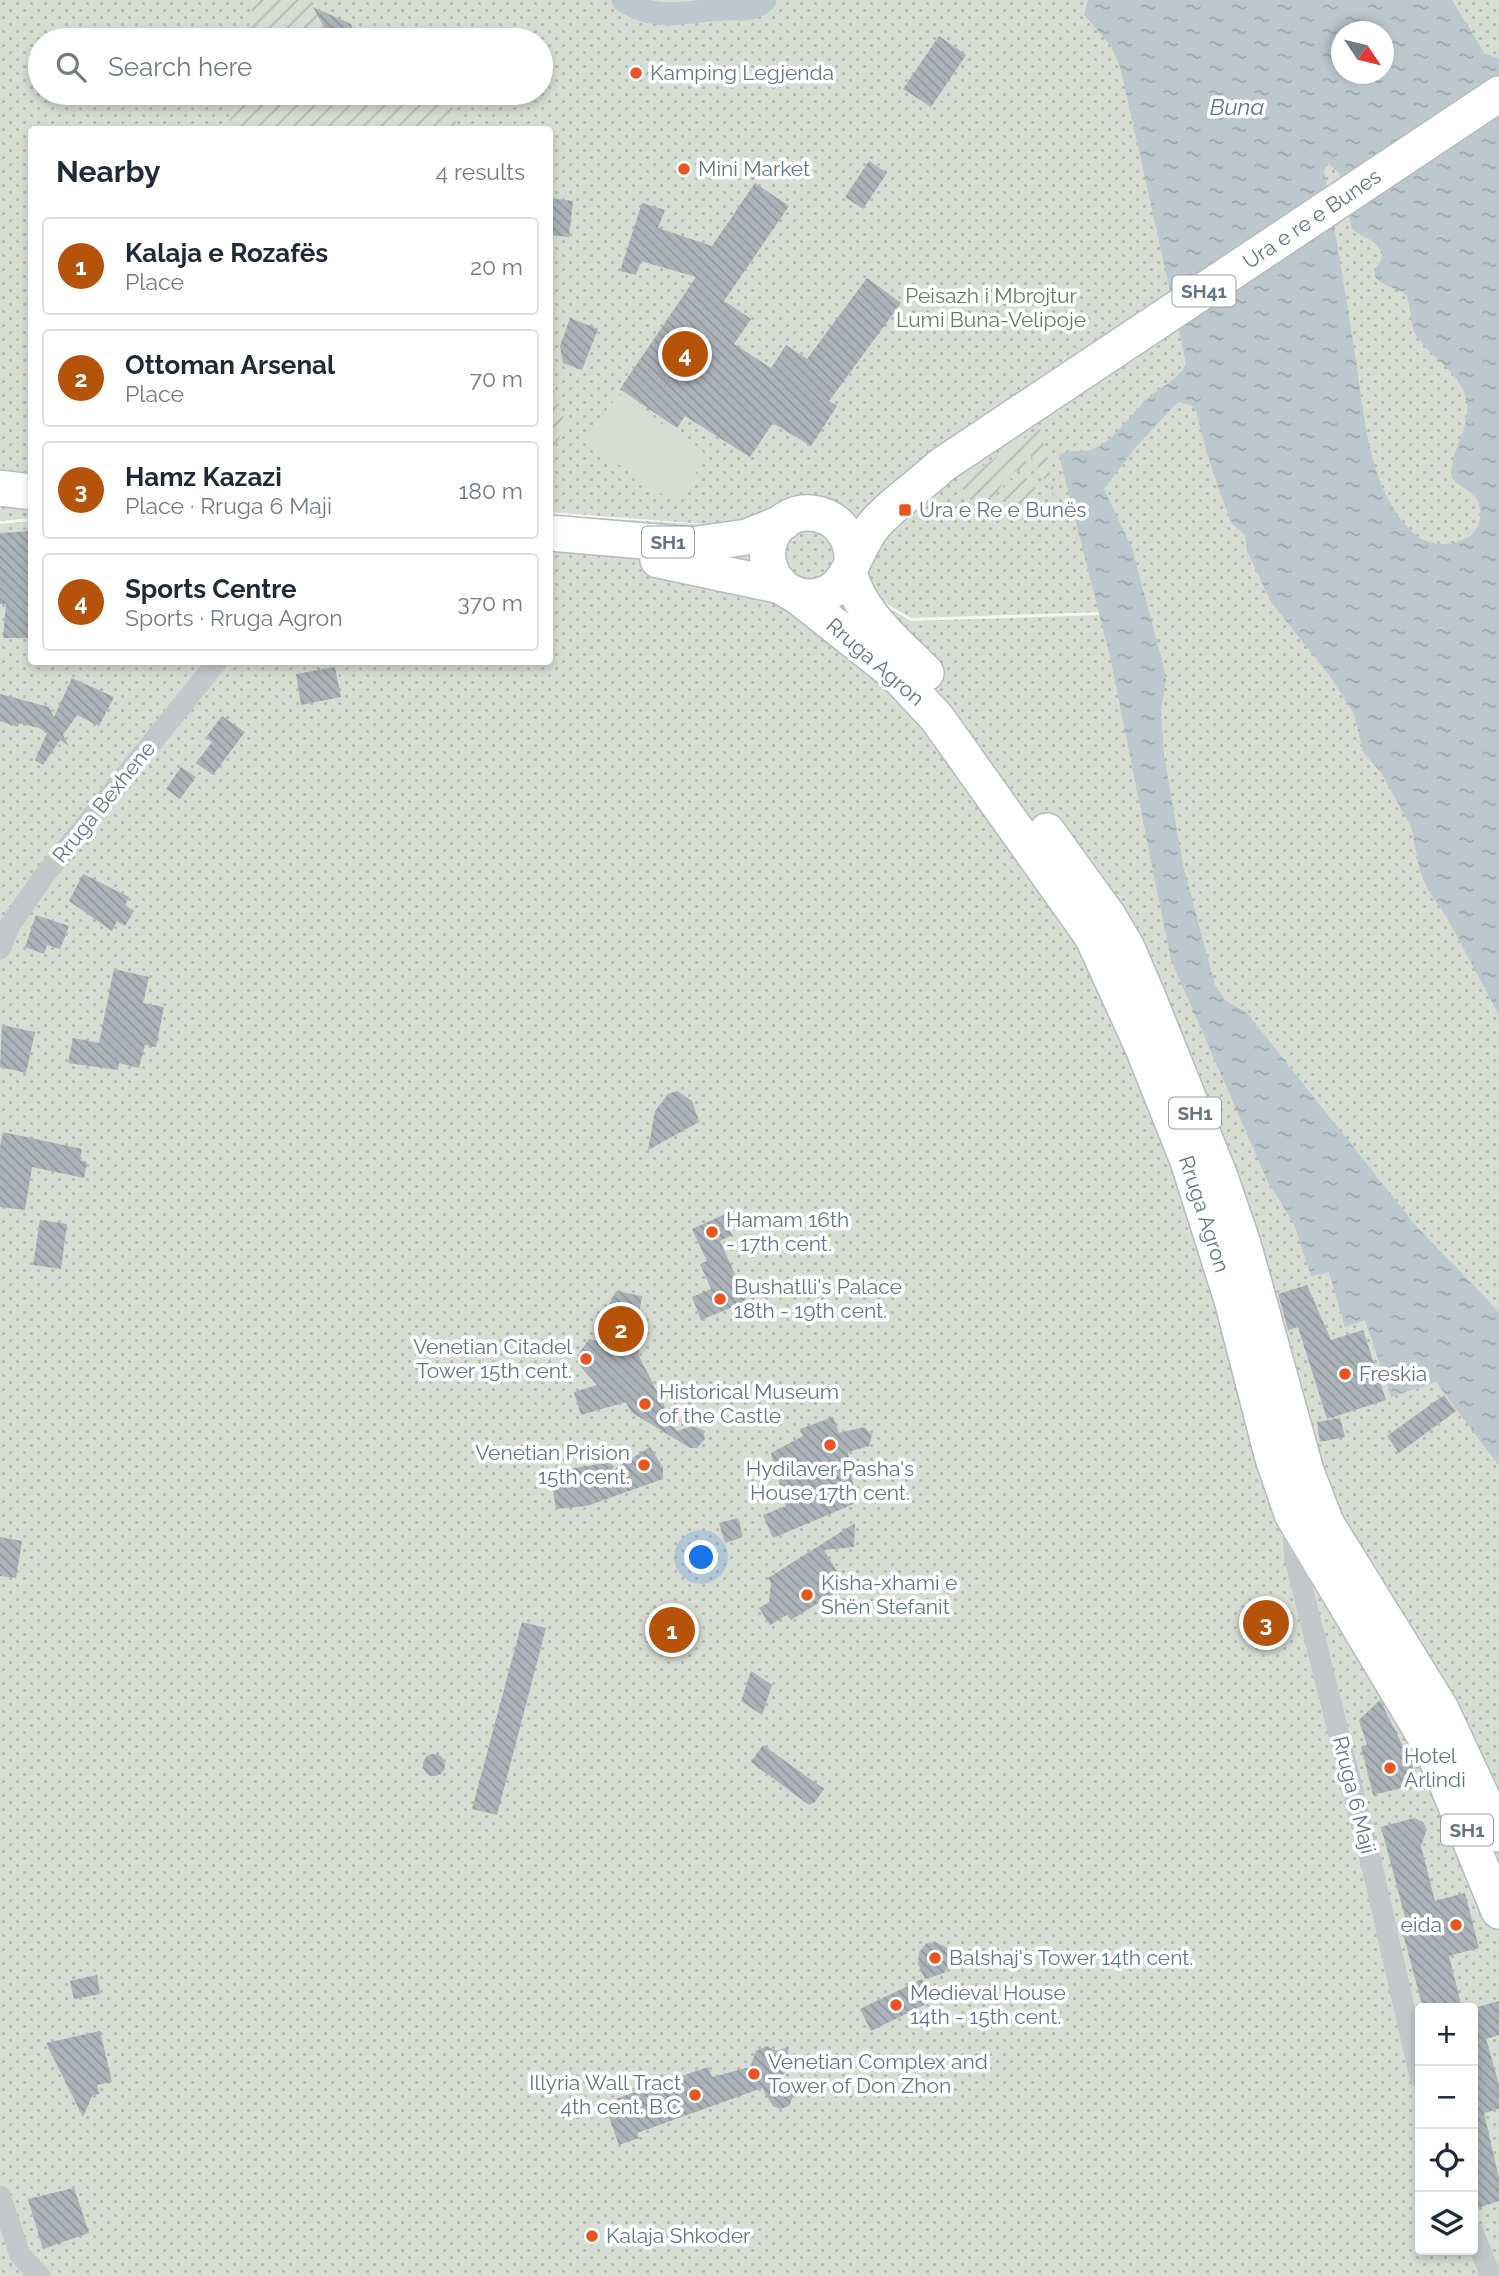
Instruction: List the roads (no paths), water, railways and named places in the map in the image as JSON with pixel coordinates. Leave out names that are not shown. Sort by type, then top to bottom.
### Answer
[{"type":"main road","name":"Ura e re e Bunes","points":[[942,465],[1499,94]]},
{"type":"main road","name":"SH41","points":[[824,515],[872,500],[919,471],[942,465]]},
{"type":"main road","name":"SH41","points":[[850,567],[866,535],[879,519],[942,465]]},
{"type":"main road","points":[[0,467],[28,468]]},
{"type":"main road","points":[[0,488],[28,492]]},
{"type":"main road","points":[[803,513],[824,515],[833,519],[847,534],[851,543],[850,567],[831,592],[813,597],[788,590],[772,573],[768,557],[770,541],[784,522],[803,513]]},
{"type":"main road","name":"SH1","points":[[553,533],[691,545],[747,537],[784,522]]},
{"type":"main road","name":"Rruga Agron","points":[[553,551],[660,561],[788,590],[896,674],[937,718],[1092,936],[1143,1048],[1188,1161],[1232,1300],[1272,1455],[1292,1514],[1433,1750],[1499,1911]]},
{"type":"main road","name":"Rruga Agron","points":[[850,567],[864,606],[943,690],[972,727],[1109,917],[1127,948],[1219,1174],[1243,1244],[1306,1471],[1326,1523],[1441,1709],[1499,1834]]},
{"type":"street","name":"Rruga Bexhene","points":[[0,949],[10,925],[44,876],[215,665]]},
{"type":"street","name":"Rruga 6 Maji","points":[[1292,1514],[1295,1559],[1374,1875],[1417,2066]]},
{"type":"street","points":[[0,2196],[20,2255],[40,2276]]},
{"type":"street","points":[[1478,2245],[1490,2276]]},
{"type":"water","name":"Buna","points":[[1088,0],[1452,0],[1485,54],[1499,58],[1499,1015],[1446,916],[1428,890],[1420,871],[1411,827],[1382,774],[1363,752],[1354,714],[1332,679],[1271,602],[1247,551],[1245,535],[1231,523],[1207,454],[1196,411],[1191,405],[1179,402],[1173,407],[1134,449],[1104,489],[1132,548],[1163,664],[1166,681],[1161,709],[1164,755],[1183,865],[1215,985],[1225,1000],[1247,1013],[1416,1226],[1499,1312],[1499,1466],[1436,1382],[1391,1397],[1365,1320],[1345,1327],[1329,1272],[1311,1276],[1294,1224],[1268,1182],[1171,960],[1111,661],[1059,455],[1091,450],[1104,444],[1144,402],[1175,378],[1186,363],[1121,70],[1111,46],[1084,15]],"holes":[[[1328,163],[1339,173],[1352,229],[1373,242],[1380,250],[1382,256],[1375,276],[1382,283],[1406,294],[1416,335],[1460,383],[1464,393],[1467,404],[1466,423],[1454,459],[1452,478],[1476,498],[1480,516],[1477,527],[1470,536],[1460,541],[1434,543],[1411,531],[1389,501],[1375,468],[1324,171]]]},
{"type":"waterway","points":[[623,0],[648,11],[672,14],[750,8],[765,0]]},
{"type":"place","name":"Kamping Legjenda","points":[[636,73]]},
{"type":"place","name":"Mini Market","points":[[684,169]]},
{"type":"place","name":"Sports Centre","points":[[685,354]]},
{"type":"place","name":"Ura e Re e Bunës","points":[[905,510]]},
{"type":"place","name":"Hamam 16th - 17th cent.","points":[[712,1232]]},
{"type":"place","name":"Bushatlli's Palace 18th - 19th cent.","points":[[720,1299]]},
{"type":"place","name":"Ottoman Arsenal","points":[[621,1329]]},
{"type":"place","name":"Venetian Citadel Tower 15th cent.","points":[[586,1359]]},
{"type":"place","name":"Freskia","points":[[1345,1374]]},
{"type":"place","name":"Historical Museum of the Castle","points":[[645,1404]]},
{"type":"place","name":"Hydilaver Pasha's House 17th cent.","points":[[830,1445]]},
{"type":"place","name":"Venetian Prision 15th cent.","points":[[644,1465]]},
{"type":"place","name":"Kisha-xhami e Shën Stefanit","points":[[807,1595]]},
{"type":"place","name":"Hamz Kazazi","points":[[1266,1623]]},
{"type":"place","name":"Kalaja e Rozafës","points":[[672,1630]]},
{"type":"place","name":"Hotel Arlindi","points":[[1390,1768]]},
{"type":"place","name":"eida","points":[[1456,1925]]},
{"type":"place","name":"Balshaj's Tower 14th cent.","points":[[935,1958]]},
{"type":"place","name":"Medieval House 14th - 15th cent.","points":[[896,2005]]},
{"type":"place","name":"Venetian Complex and Tower of Don Zhon","points":[[754,2074]]},
{"type":"place","name":"Illyria Wall Tract 4th cent. B.C","points":[[695,2095]]},
{"type":"place","name":"Kalaja Shkoder","points":[[592,2236]]},
{"type":"park label","name":"Peisazh i Mbrojtur Lumi Buna-Velipoje","points":[[991,308]]}]
